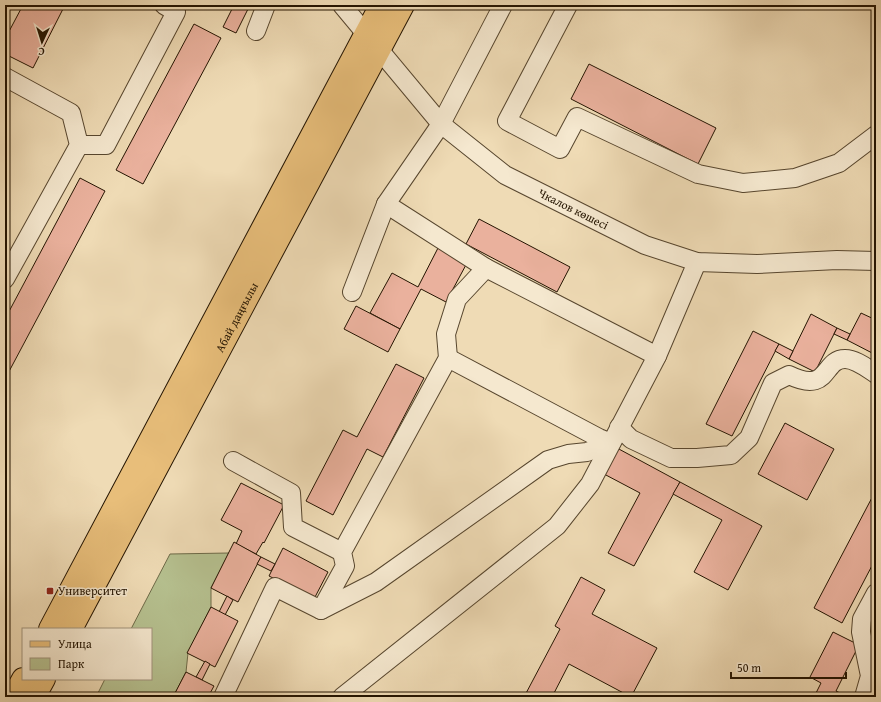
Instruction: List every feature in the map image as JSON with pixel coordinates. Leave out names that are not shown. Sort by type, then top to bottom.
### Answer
[{"type":"main road","name":"Абай даңғылы","points":[[72,628],[372,42],[381,5]]},
{"type":"main road","name":"Абай даңғылы","points":[[51,628],[372,42],[403,5]]},
{"type":"main road","points":[[13,697],[22,680]]},
{"type":"main road","points":[[34,697],[43,680]]},
{"type":"street","points":[[79,145],[106,145],[176,12],[164,5]]},
{"type":"street","points":[[256,32],[266,5]]},
{"type":"street","name":"Чкалов көшесі","points":[[342,5],[441,124],[505,175],[645,245],[697,262],[758,264],[837,260],[876,261]]},
{"type":"street","points":[[352,292],[386,204],[441,124],[503,5]]},
{"type":"street","points":[[568,5],[507,121],[560,150],[577,117],[698,174],[743,183],[795,178],[839,163],[876,135]]},
{"type":"street","points":[[5,77],[71,113],[79,145],[5,280]]},
{"type":"street","points":[[386,204],[486,268],[657,356]]},
{"type":"street","points":[[342,697],[557,526],[590,484],[657,356],[697,262]]},
{"type":"street","points":[[321,610],[345,566],[342,552],[448,358],[446,334],[457,299],[486,268]]},
{"type":"street","points":[[448,358],[599,438],[615,435],[631,439],[671,458],[698,458],[731,455],[749,438],[774,383],[789,374],[800,380],[813,381],[823,377],[836,361],[846,359],[861,364],[876,374]]},
{"type":"street","points":[[321,610],[376,582],[548,460],[568,454],[594,450],[615,435]]},
{"type":"street","points":[[233,461],[291,493],[293,527],[342,552]]},
{"type":"street","points":[[223,697],[275,587],[321,610]]},
{"type":"street","points":[[864,697],[870,676],[861,632],[862,619],[876,593]]},
{"type":"green space","points":[[229,553],[211,588],[211,607],[188,653],[186,672],[173,697],[96,697],[104,680],[152,680],[152,628],[132,628],[170,554]]},
{"type":"building","points":[[23,5],[65,5],[33,68],[5,54],[5,39]]},
{"type":"building","points":[[234,5],[250,5],[236,33],[223,27]]},
{"type":"building","points":[[194,24],[221,38],[143,184],[116,170]]},
{"type":"building","points":[[589,64],[716,128],[698,164],[571,99]]},
{"type":"building","points":[[80,178],[105,191],[5,379],[5,319]]},
{"type":"building","points":[[479,219],[570,267],[557,292],[466,244]]},
{"type":"building","points":[[438,248],[467,263],[446,302],[421,289],[400,329],[370,313],[392,273],[418,287]]},
{"type":"building","points":[[356,306],[400,329],[388,352],[344,329]]},
{"type":"building","points":[[861,313],[876,320],[876,355],[847,340]]},
{"type":"building","points":[[811,314],[837,328],[815,372],[789,359]]},
{"type":"building","points":[[837,328],[850,334],[847,340],[834,334]]},
{"type":"building","points":[[753,331],[779,344],[732,436],[706,424]]},
{"type":"building","points":[[779,344],[793,351],[789,359],[775,351]]},
{"type":"building","points":[[396,364],[424,378],[383,457],[367,449],[333,515],[306,501],[343,430],[357,437]]},
{"type":"building","points":[[785,423],[834,449],[807,500],[758,474]]},
{"type":"building","points":[[617,448],[680,482],[634,566],[608,553],[640,493],[604,474]]},
{"type":"building","points":[[680,482],[762,526],[728,590],[694,572],[722,520],[673,494]]},
{"type":"building","points":[[241,483],[284,505],[264,543],[263,542],[256,554],[236,544],[242,531],[221,520]]},
{"type":"building","points":[[876,490],[876,558],[842,623],[814,608]]},
{"type":"building","points":[[234,542],[261,557],[238,602],[211,588]]},
{"type":"building","points":[[283,548],[328,572],[314,599],[269,576]]},
{"type":"building","points":[[261,557],[275,564],[271,571],[257,564]]},
{"type":"building","points":[[581,577],[605,590],[592,614],[657,648],[631,697],[569,664],[552,697],[524,697],[560,629],[555,626]]},
{"type":"building","points":[[227,596],[233,600],[225,615],[219,612]]},
{"type":"building","points":[[211,607],[238,621],[215,667],[187,653]]},
{"type":"building","points":[[833,632],[859,645],[836,691],[846,696],[814,697],[821,683],[810,677]]},
{"type":"building","points":[[205,661],[210,664],[202,680],[196,677]]},
{"type":"building","points":[[186,672],[214,686],[208,697],[173,697]]},
{"type":"place","name":"Университет","points":[[50,591]]}]
